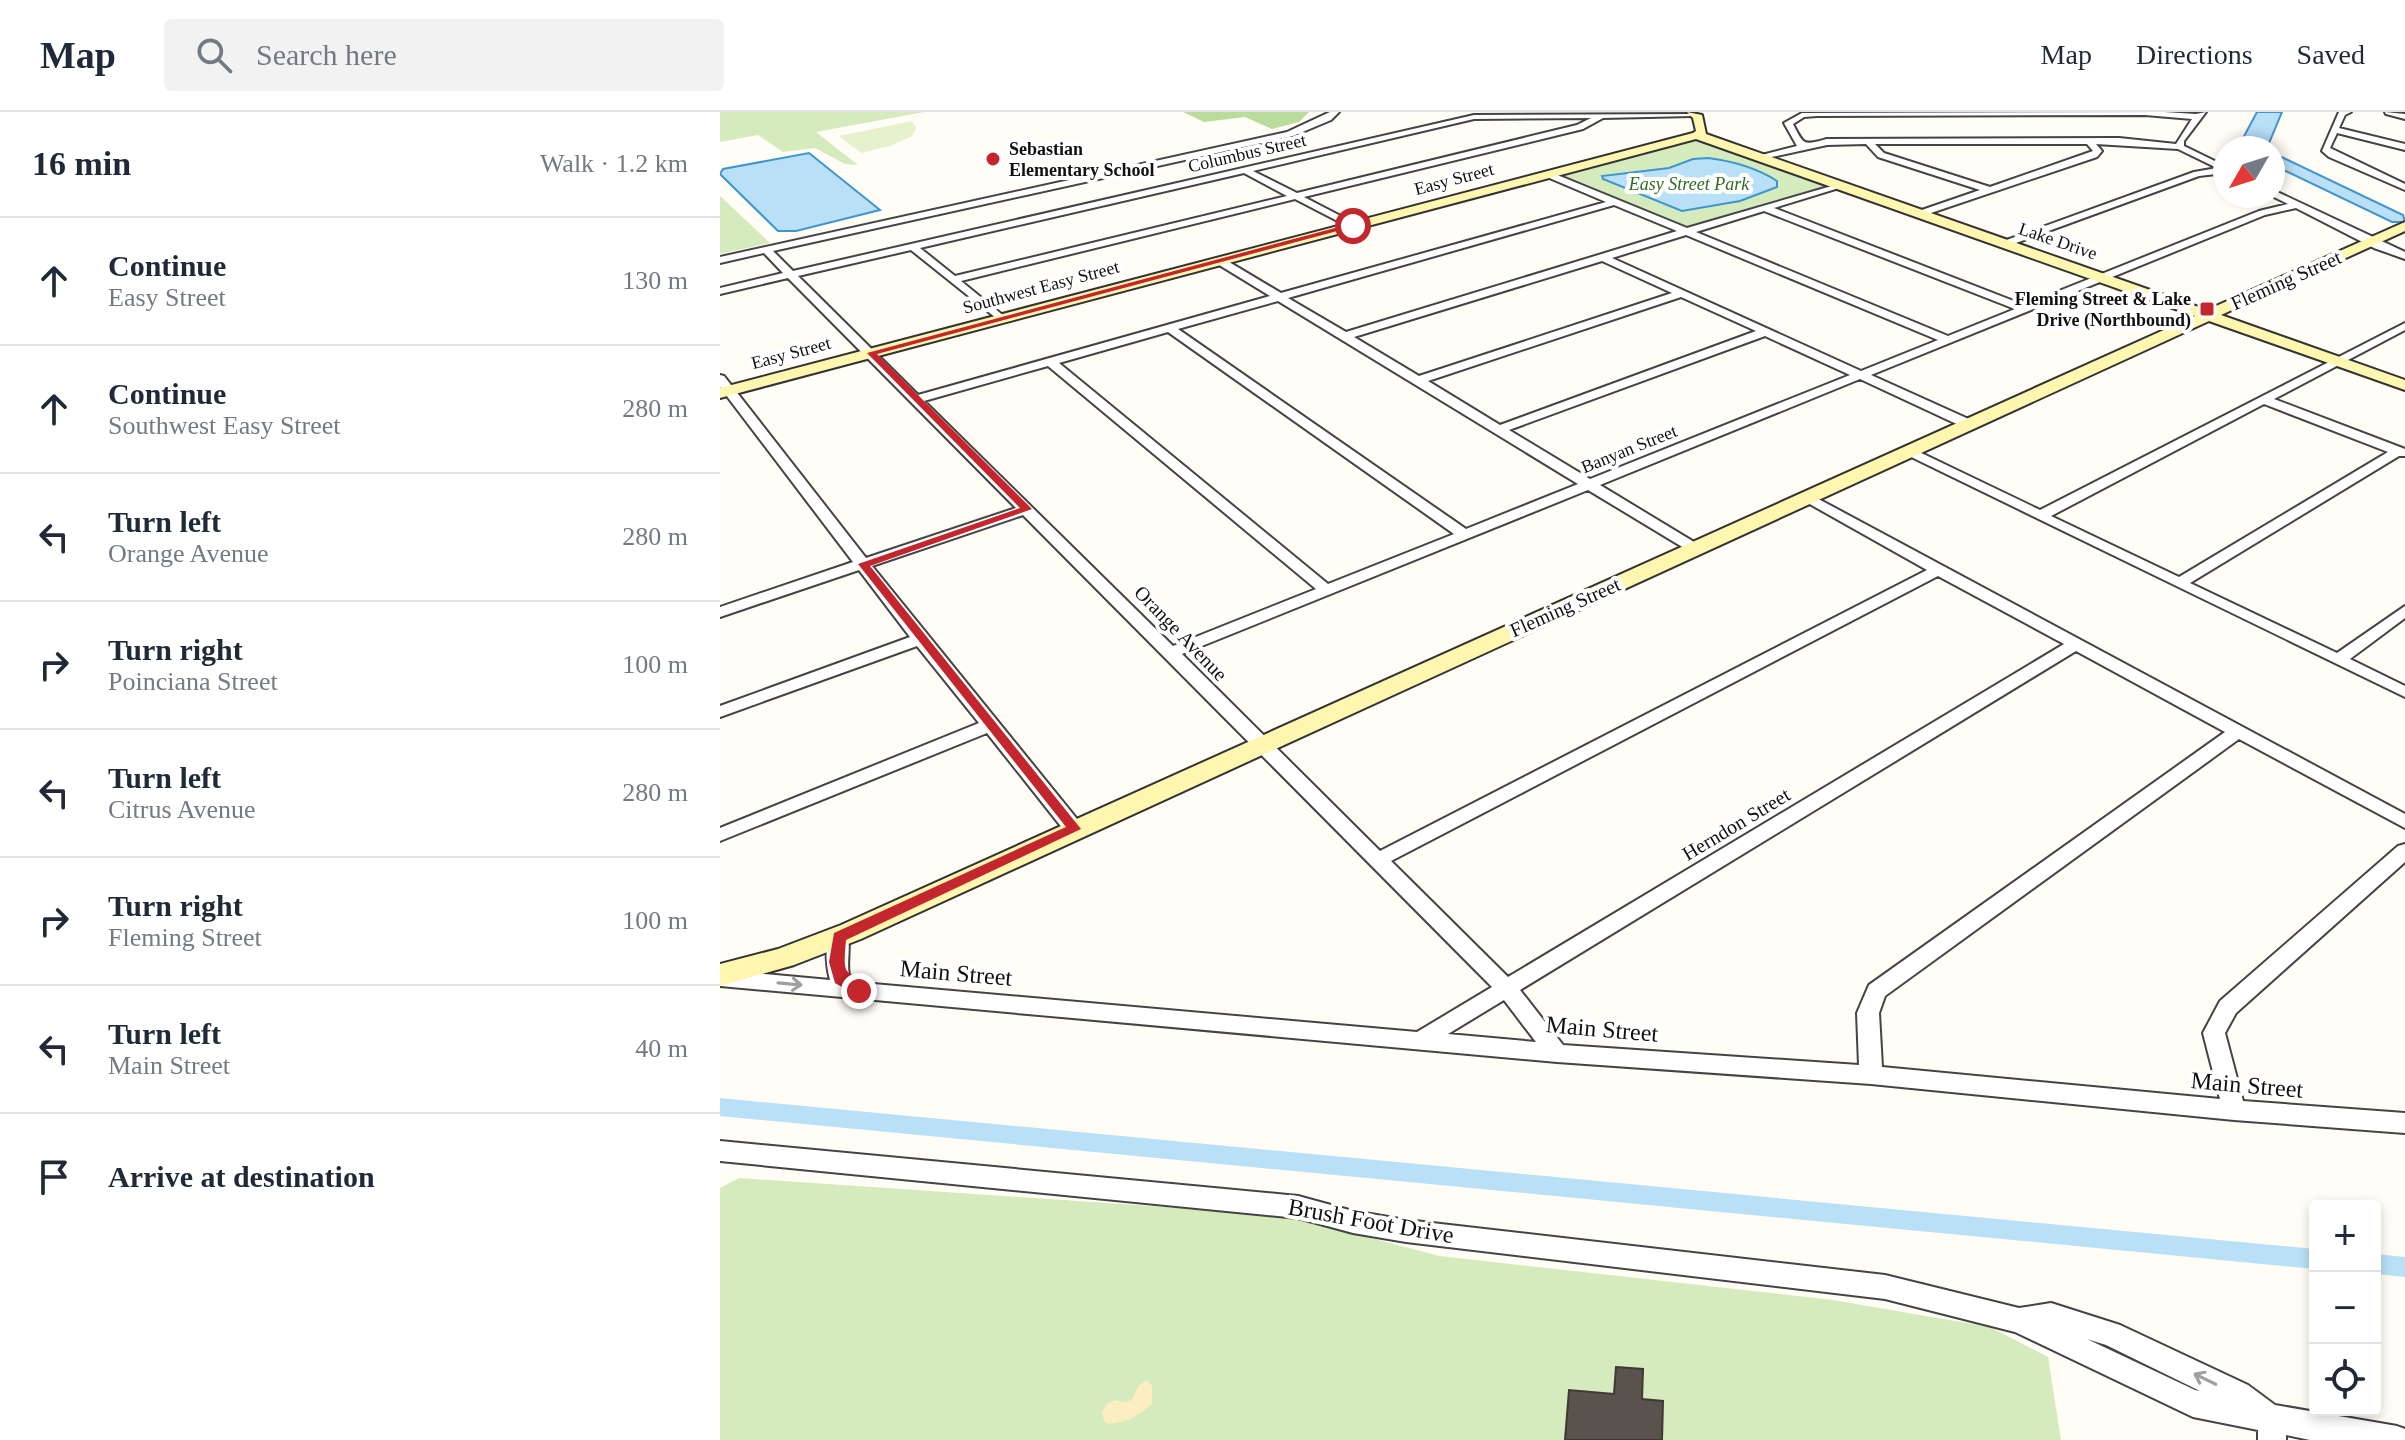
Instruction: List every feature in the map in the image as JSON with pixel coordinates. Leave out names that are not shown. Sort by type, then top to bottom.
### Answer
[{"type":"street","points":[[720,260],[1290,134],[1335,112]]},
{"type":"street","points":[[2347,112],[2342,113],[2325,149],[2332,155],[2405,187]]},
{"type":"street","points":[[2389,112],[2405,117]]},
{"type":"street","points":[[1692,113],[1698,117],[1702,132],[1697,135]]},
{"type":"street","name":"Columbus Street","points":[[720,291],[1474,117],[1692,113]]},
{"type":"street","points":[[953,280],[1580,127],[1595,122],[1602,114]]},
{"type":"street","points":[[1803,145],[1798,143],[1788,123],[1802,115],[2200,115]]},
{"type":"street","points":[[2180,147],[2180,141],[2200,115]]},
{"type":"street","points":[[2335,130],[2405,147]]},
{"type":"street","name":"Lake Drive","points":[[1697,135],[2405,385]]},
{"type":"street","name":"Easy Street","points":[[1220,261],[1697,135]]},
{"type":"street","points":[[1758,157],[1803,145],[2089,141],[2142,142],[2180,147],[2213,164]]},
{"type":"street","points":[[1919,214],[2094,155],[2098,151],[2089,141]]},
{"type":"street","points":[[1868,142],[1881,155],[1989,190]]},
{"type":"street","points":[[1245,170],[1353,226]]},
{"type":"street","points":[[2005,244],[2197,174],[2213,172]]},
{"type":"street","points":[[1550,175],[1948,340]]},
{"type":"street","points":[[1346,336],[1839,185]]},
{"type":"street","points":[[2285,199],[2405,256]]},
{"type":"street","points":[[917,399],[1615,202]]},
{"type":"street","name":"Banyan Street","points":[[1171,653],[1462,533],[2262,213],[2298,205]]},
{"type":"street","points":[[1765,208],[2025,309]]},
{"type":"street","name":"Fleming Street","points":[[720,977],[839,937],[2405,226]]},
{"type":"street","points":[[912,246],[1001,319]]},
{"type":"street","name":"Orange Avenue","points":[[766,250],[1506,988],[1557,1053]]},
{"type":"street","points":[[1604,258],[1968,424]]},
{"type":"street","points":[[1220,261],[1694,548]]},
{"type":"street","name":"Southwest Easy Street","points":[[871,353],[1220,261]]},
{"type":"street","points":[[1420,380],[1682,293]]},
{"type":"street","points":[[2040,516],[2405,326]]},
{"type":"street","points":[[1171,329],[1462,533]]},
{"type":"street","points":[[1500,429],[1765,332]]},
{"type":"street","name":"Easy Street","points":[[723,387],[871,353]]},
{"type":"street","points":[[1052,363],[1325,589]]},
{"type":"street","points":[[723,387],[920,639],[1074,829]]},
{"type":"street","points":[[2264,400],[2401,452]]},
{"type":"street","points":[[1908,452],[2405,692]]},
{"type":"street","points":[[2179,583],[2401,452]]},
{"type":"street","points":[[1806,498],[2405,822]]},
{"type":"street","points":[[720,612],[1027,509]]},
{"type":"street","points":[[1376,861],[1938,570]]},
{"type":"street","points":[[2338,660],[2405,611]]},
{"type":"street","points":[[720,712],[920,639]]},
{"type":"street","name":"Herndon Street","points":[[1421,1040],[2075,645]]},
{"type":"street","points":[[720,835],[990,725]]},
{"type":"street","points":[[1871,1075],[1868,1013],[1876,991],[2236,733]]},
{"type":"street","points":[[2234,1110],[2214,1033],[2228,1007],[2405,851]]},
{"type":"street","points":[[839,937],[836,962],[840,979],[859,991]]},
{"type":"street","name":"Main Street","points":[[720,977],[1557,1053],[1871,1075],[2405,1123]]},
{"type":"street","name":"Brush Foot Drive","points":[[720,1151],[1298,1207],[1353,1222],[1406,1231],[1885,1287],[2019,1320],[2193,1403],[2272,1430],[2397,1440]]},
{"type":"street","name":"Brush Foot Drive","points":[[2019,1320],[2051,1315],[2111,1334],[2238,1395],[2272,1430]]},
{"type":"street","points":[[2105,1363],[2111,1334]]},
{"type":"green space","points":[[720,112],[924,112],[816,132],[858,165],[845,164],[815,148],[783,152],[758,135],[720,142]]},
{"type":"green space","points":[[1183,112],[1309,112],[1299,122],[1272,129],[1245,117],[1204,122]]},
{"type":"green space","points":[[912,121],[916,128],[912,136],[890,146],[861,153],[839,136]]},
{"type":"green space","name":"Easy Street Park","points":[[1697,138],[1829,185],[1688,228],[1560,175]]},
{"type":"green space","points":[[720,196],[770,243],[720,254]]},
{"type":"green space","points":[[739,1178],[1282,1215],[1440,1256],[1833,1300],[1990,1327],[2048,1357],[2061,1440],[720,1440],[720,1188]]},
{"type":"sand","points":[[1147,1380],[1152,1386],[1152,1404],[1126,1420],[1108,1424],[1104,1421],[1102,1412],[1107,1404],[1115,1400],[1132,1400],[1139,1385]]},
{"type":"water","points":[[2257,112],[2282,112],[2272,136],[2244,136]]},
{"type":"water","points":[[809,153],[880,210],[796,231],[778,231],[720,174],[723,169]]},
{"type":"water","points":[[1708,158],[1761,172],[1777,181],[1777,187],[1740,201],[1682,211],[1602,176],[1669,168],[1693,159]]},
{"type":"water","points":[[2285,159],[2403,215],[2405,222],[2392,222],[2285,171]]},
{"type":"building","points":[[1616,1367],[1643,1369],[1642,1399],[1663,1401],[1662,1440],[1565,1440],[1569,1390],[1614,1394]]},
{"type":"waterway","points":[[720,1107],[2309,1258]]},
{"type":"waterway","points":[[2381,1265],[2405,1267]]},
{"type":"place","name":"Sebastian Elementary School","points":[[993,159]]},
{"type":"place","name":"Fleming Street & Lake Drive (Northbound)","points":[[2207,309]]},
{"type":"route","points":[[859,991],[840,979],[836,962],[839,937],[1074,829],[920,639],[864,564],[1027,509],[871,353],[1353,226]]}]
